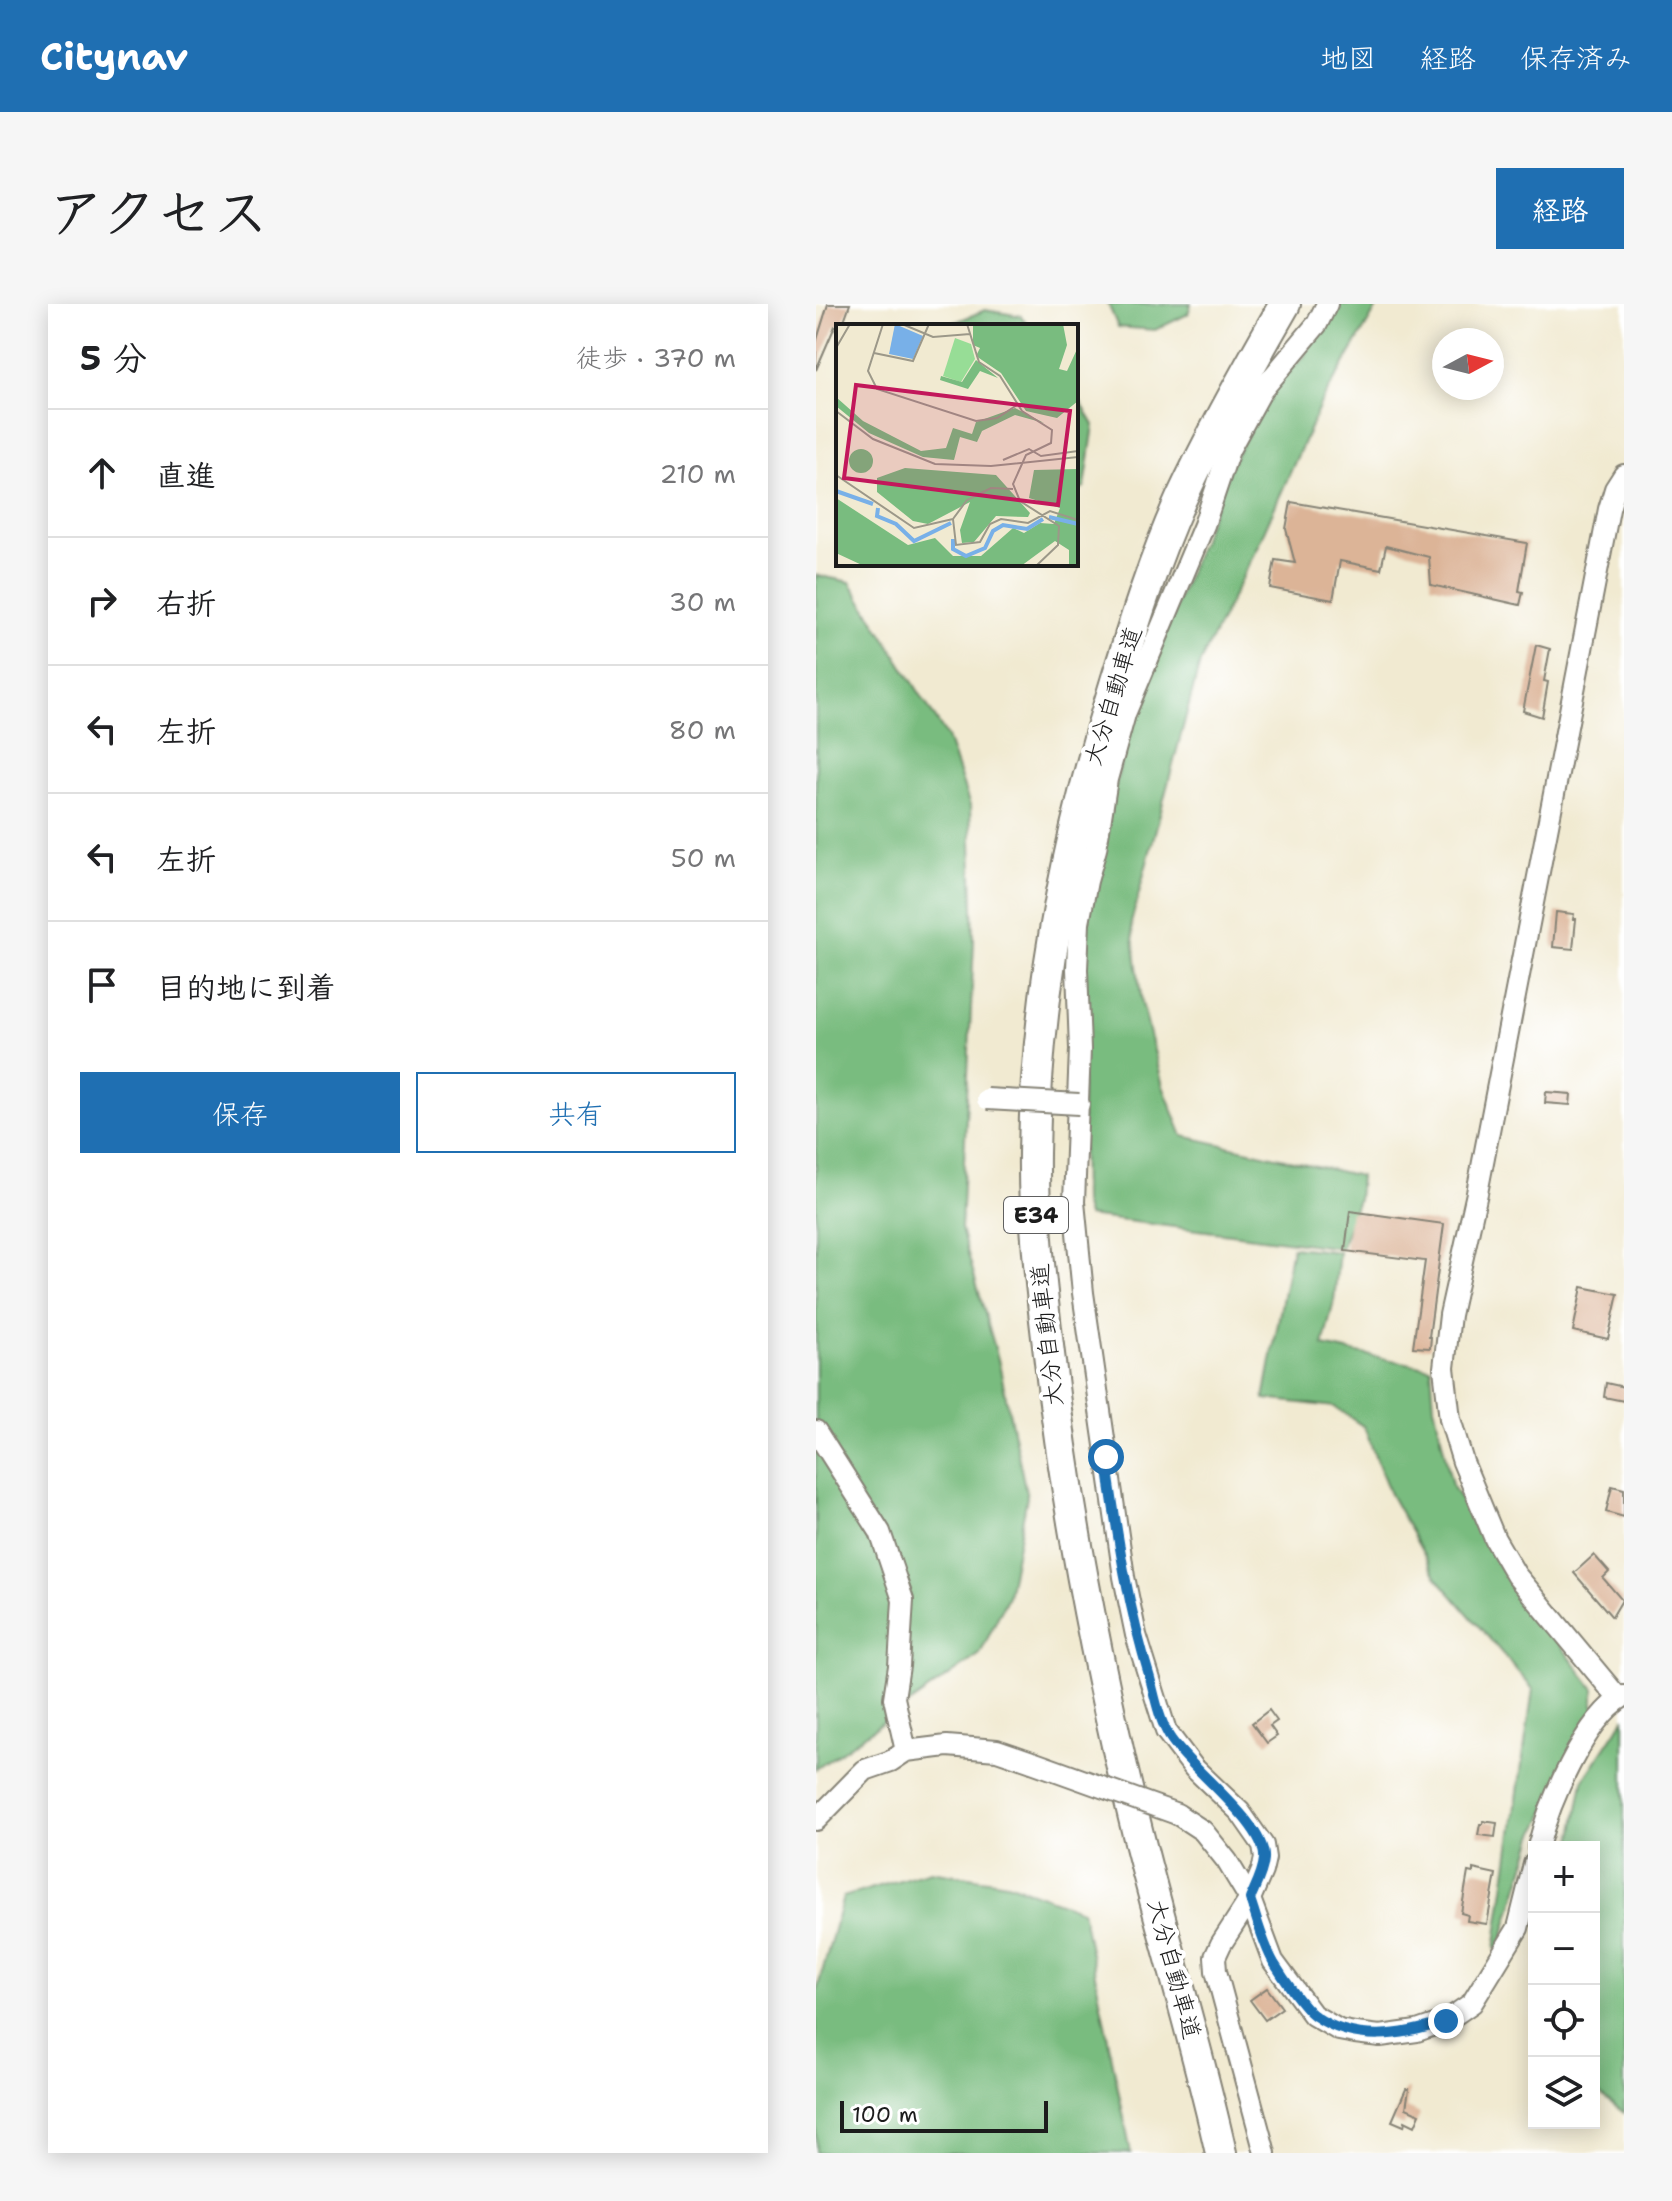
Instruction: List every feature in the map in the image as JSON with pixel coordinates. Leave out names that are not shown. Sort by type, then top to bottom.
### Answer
[{"type":"highway","name":"大分自動車道","points":[[1200,2153],[1113,1815],[1056,1542],[1036,1412],[1018,1260],[1014,1152],[1017,1062],[1030,956],[1050,841],[1113,620],[1162,497],[1215,387],[1262,304]]},
{"type":"highway","name":"大分自動車道","points":[[1221,2153],[1134,1818],[1082,1571],[1055,1411],[1038,1259],[1034,1156],[1038,1064],[1049,959],[1070,845],[1097,741],[1133,626],[1180,503],[1232,396],[1285,304]]},
{"type":"street","points":[[1265,2153],[1216,1971],[1215,1957],[1250,1899],[1262,1871],[1265,1858],[1263,1845],[1240,1812],[1194,1768],[1166,1731],[1136,1635],[1124,1577],[1083,1293],[1074,1202],[1079,1104],[1079,923],[1096,849],[1107,779],[1125,714],[1204,525],[1229,450],[1262,390],[1317,324],[1327,304]]},
{"type":"street","points":[[1540,1841],[1559,1788],[1579,1747],[1622,1698],[1516,1575],[1495,1539],[1463,1462],[1450,1419],[1444,1368],[1450,1315],[1474,1208],[1609,509],[1615,489],[1624,475]]},
{"type":"street","points":[[987,1099],[1079,1104]]},
{"type":"street","points":[[816,1431],[880,1532],[903,1600],[894,1698],[906,1751]]},
{"type":"street","points":[[816,1820],[865,1770],[891,1761],[906,1751],[947,1746],[997,1750],[1177,1814],[1203,1831],[1227,1861],[1250,1899],[1273,1961],[1313,2015],[1339,2030],[1380,2036],[1417,2031],[1446,2021],[1472,2003],[1518,1928],[1528,1888]]},
{"type":"green space","points":[[1108,304],[1191,304],[1188,314],[1155,330],[1118,327]]},
{"type":"green space","points":[[1333,304],[1379,304],[1321,403],[1258,545],[1200,663],[1131,923],[1142,1003],[1163,1086],[1183,1136],[1360,1176],[1358,1199],[1341,1248],[1087,1216],[1083,1203],[1080,955],[1099,855],[1131,720],[1231,465],[1273,387],[1304,357]]},
{"type":"green space","points":[[985,310],[1021,316],[1027,324],[951,324]]},
{"type":"green space","points":[[1078,397],[1094,425],[1085,487],[1078,492]]},
{"type":"green space","points":[[816,575],[850,582],[947,737],[970,806],[974,941],[961,1229],[998,1359],[1027,1497],[1008,1596],[980,1654],[816,1769]]},
{"type":"green space","points":[[1292,1247],[1339,1252],[1334,1301],[1323,1346],[1431,1368],[1434,1406],[1452,1485],[1503,1570],[1594,1689],[1594,1710],[1532,1841],[1528,1841],[1528,1856],[1500,1947],[1495,1949],[1533,1689],[1437,1578],[1390,1494],[1364,1427],[1335,1407],[1264,1399]]},
{"type":"green space","points":[[1624,1719],[1624,2113],[1600,2094],[1600,1841],[1572,1841],[1583,1781]]},
{"type":"green space","points":[[930,1871],[1007,1883],[1082,1910],[1131,2153],[816,2153],[816,1994],[843,1897]]},
{"type":"building","points":[[828,304],[850,304],[843,324],[836,324],[816,370],[816,343]]},
{"type":"building","points":[[1291,502],[1527,543],[1519,591],[1523,592],[1520,605],[1431,585],[1429,557],[1386,546],[1381,569],[1340,561],[1333,600],[1270,588],[1275,560],[1295,563],[1286,529]]},
{"type":"building","points":[[1536,645],[1550,649],[1542,717],[1523,711]]},
{"type":"building","points":[[1556,912],[1574,914],[1573,949],[1553,947]]},
{"type":"building","points":[[1546,1092],[1571,1094],[1570,1105],[1545,1103]]},
{"type":"building","points":[[1350,1211],[1444,1224],[1430,1348],[1413,1347],[1425,1261],[1345,1251]]},
{"type":"building","points":[[1582,1287],[1618,1294],[1608,1339],[1573,1331]]},
{"type":"building","points":[[1606,1383],[1624,1387],[1624,1401],[1604,1397]]},
{"type":"building","points":[[1612,1486],[1624,1489],[1624,1517],[1606,1512]]},
{"type":"building","points":[[1594,1555],[1609,1572],[1603,1578],[1622,1600],[1612,1617],[1574,1573]]},
{"type":"building","points":[[1269,1710],[1277,1721],[1270,1726],[1277,1736],[1267,1743],[1252,1723]]},
{"type":"building","points":[[1483,1821],[1497,1823],[1495,1837],[1478,1835]]},
{"type":"building","points":[[1473,1869],[1496,1874],[1487,1924],[1467,1921],[1468,1915],[1461,1913],[1468,1872],[1473,1873]]},
{"type":"building","points":[[1267,1988],[1282,2008],[1265,2020],[1250,2000]]},
{"type":"building","points":[[1406,2089],[1409,2089],[1406,2108],[1420,2114],[1415,2126],[1405,2121],[1404,2126],[1392,2121]]},
{"type":"route","points":[[1106,1457],[1136,1635],[1166,1731],[1194,1768],[1240,1812],[1263,1845],[1265,1858],[1262,1871],[1250,1899],[1273,1961],[1313,2015],[1339,2030],[1380,2036],[1417,2031],[1446,2021]]}]
